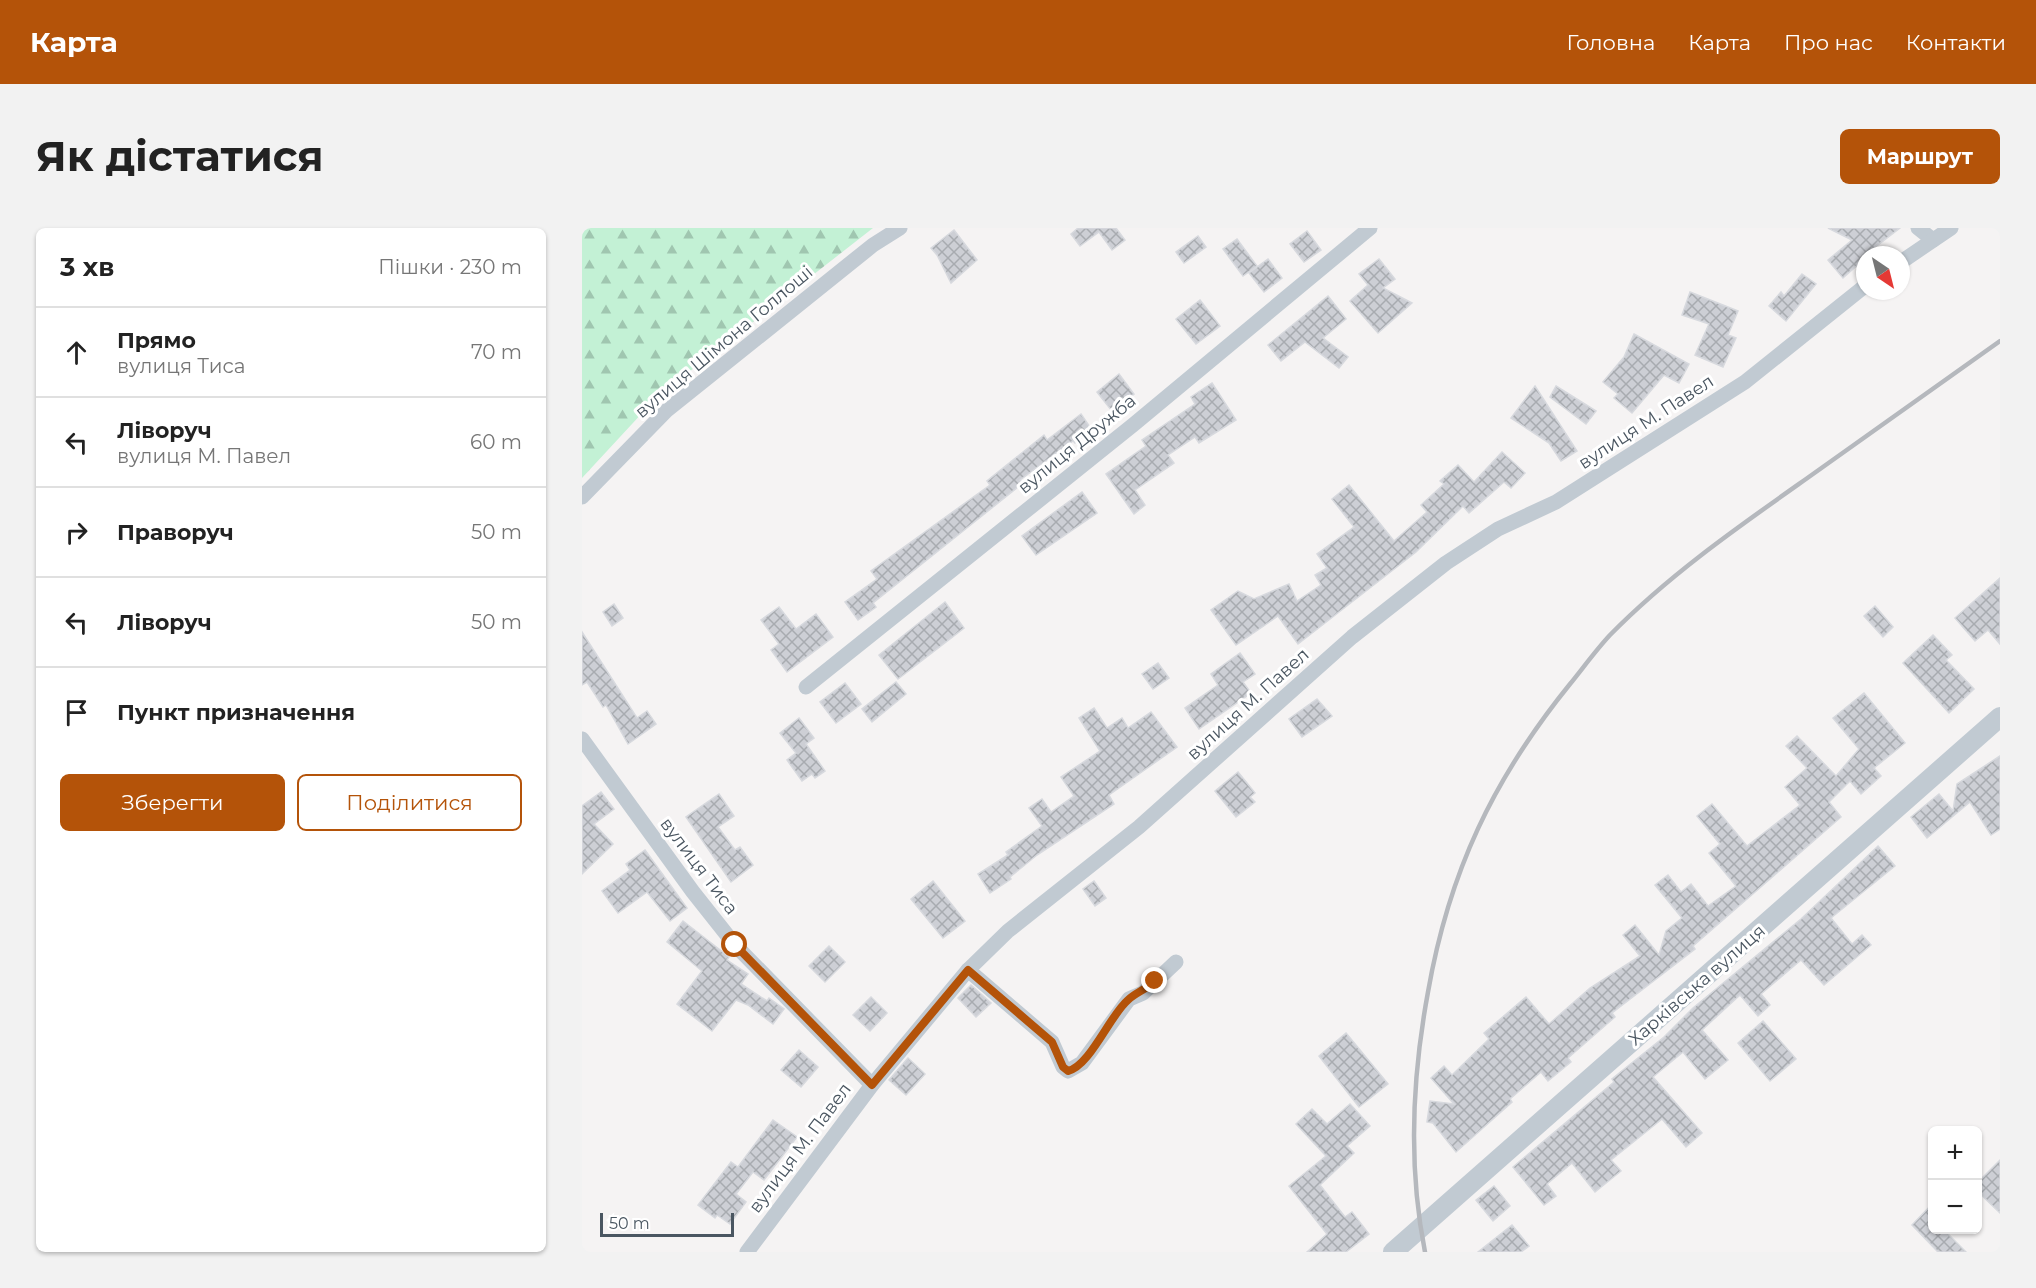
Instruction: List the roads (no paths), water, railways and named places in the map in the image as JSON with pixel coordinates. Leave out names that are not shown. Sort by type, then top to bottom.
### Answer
[{"type":"street","name":"вулиця Шімона Голлоші","points":[[582,497],[666,411],[873,245],[900,228]]},
{"type":"street","name":"вулиця Дружба","points":[[806,687],[1133,425],[1370,228]]},
{"type":"street","points":[[1918,228],[1933,240]]},
{"type":"street","points":[[1910,255],[1951,228]]},
{"type":"street","name":"вулиця М. Павел","points":[[747,1252],[872,1085],[968,970],[1008,931],[1139,827],[1352,636],[1437,571],[1498,529],[1557,502],[1745,382],[1856,293]]},
{"type":"street","name":"Харківська вулиця","points":[[1393,1252],[2000,717]]},
{"type":"street","name":"вулиця Тиса","points":[[582,740],[693,892],[735,945],[872,1085]]},
{"type":"street","points":[[968,970],[1052,1042],[1063,1067],[1068,1071],[1082,1063],[1129,999],[1143,993],[1176,962]]},
{"type":"railway","points":[[1425,1252],[1416,1187],[1414,1122],[1418,1057],[1428,992],[1448,907],[1462,867],[1478,829],[1518,755],[1610,635],[1656,592],[1730,534],[2000,341]]}]
